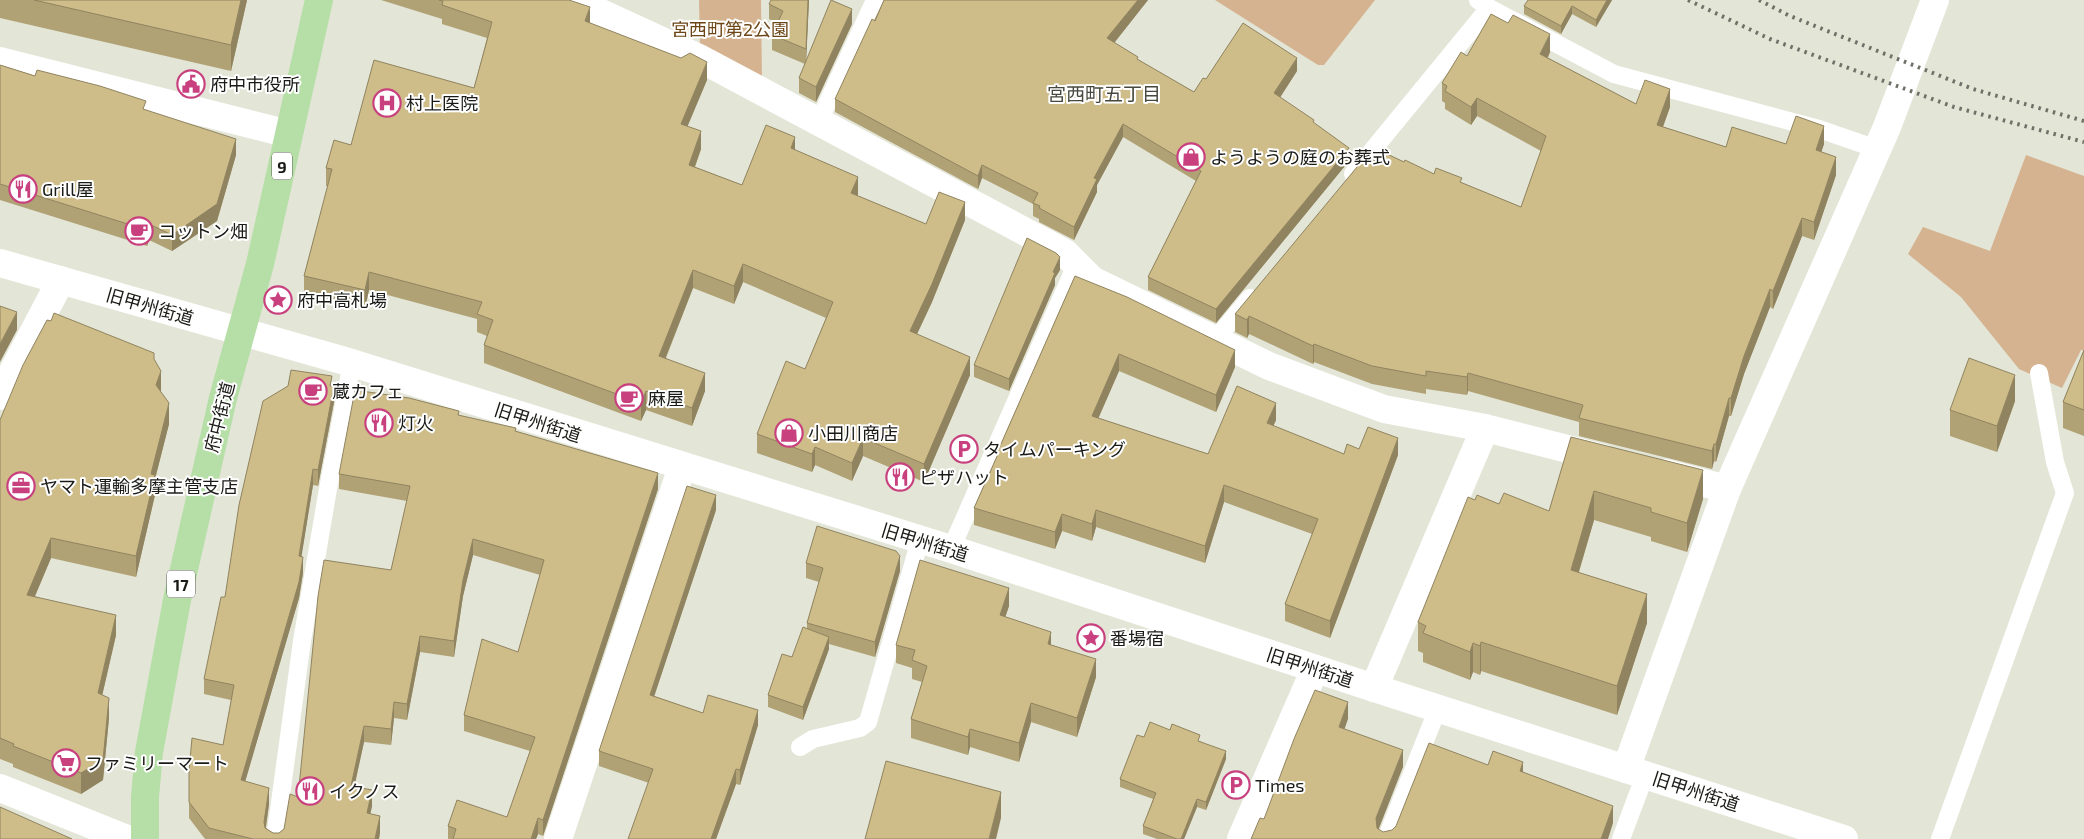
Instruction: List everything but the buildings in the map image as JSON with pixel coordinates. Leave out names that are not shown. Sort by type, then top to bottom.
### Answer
[{"type":"main road","name":"府中街道","points":[[145,839],[145,797],[149,752],[177,600],[223,398],[260,264],[319,0]]},
{"type":"street","points":[[564,0],[599,12],[692,55],[1065,253],[1092,280],[1269,366],[1384,409],[1485,428],[1727,488]]},
{"type":"street","points":[[1636,772],[1727,488],[1882,138],[1931,11]]},
{"type":"street","points":[[0,61],[289,134]]},
{"type":"street","name":"旧甲州街道","points":[[0,263],[352,363],[920,540],[1844,839]]},
{"type":"street","points":[[0,396],[62,280]]},
{"type":"street","points":[[1374,688],[1485,428]]},
{"type":"street","points":[[558,839],[682,467]]},
{"type":"street","points":[[1241,839],[1315,669]]},
{"type":"street","points":[[0,788],[127,839]]},
{"type":"lane","points":[[819,121],[875,0]]},
{"type":"lane","points":[[1343,187],[1484,4],[1614,74],[1819,129],[1882,138]]},
{"type":"lane","points":[[951,550],[1076,265]]},
{"type":"lane","points":[[1216,340],[1260,286]]},
{"type":"lane","points":[[275,839],[302,642],[352,363]]},
{"type":"lane","points":[[1940,839],[2065,493],[2055,462],[2040,373]]},
{"type":"lane","points":[[800,747],[813,739],[860,728],[868,722],[920,540]]},
{"type":"lane","points":[[1386,839],[1438,708]]},
{"type":"lane","points":[[1621,839],[1636,772]]},
{"type":"green space","name":"宮西町第2公園","points":[[699,0],[761,0],[762,80],[700,46]]},
{"type":"green space","points":[[1215,0],[1375,0],[1324,65],[1318,65]]},
{"type":"green space","points":[[2026,155],[2084,176],[2084,350],[2081,350],[2062,388],[2019,369],[1961,297],[1908,254],[1923,227],[1990,251]]},
{"type":"railway","points":[[1688,0],[1770,39],[1954,107],[2084,142]]},
{"type":"railway","points":[[1759,0],[1790,16],[1973,89],[2084,121]]},
{"type":"place","name":"府中市役所","points":[[191,84]]},
{"type":"place","name":"村上医院","points":[[387,103]]},
{"type":"place","name":"ようようの庭のお葬式","points":[[1191,157]]},
{"type":"place","name":"Grill屋","points":[[23,189]]},
{"type":"place","name":"コットン畑","points":[[139,231]]},
{"type":"place","name":"府中高札場","points":[[278,300]]},
{"type":"place","name":"蔵カフェ","points":[[313,391]]},
{"type":"place","name":"麻屋","points":[[629,398]]},
{"type":"place","name":"灯火","points":[[379,423]]},
{"type":"place","name":"小田川商店","points":[[789,433]]},
{"type":"place","name":"タイムパーキング","points":[[964,449]]},
{"type":"place","name":"ピザハット","points":[[900,477]]},
{"type":"place","name":"ヤマト運輸多摩主管支店","points":[[21,486]]},
{"type":"place","name":"番場宿","points":[[1091,638]]},
{"type":"place","name":"ファミリーマート","points":[[66,763]]},
{"type":"place","name":"Times","points":[[1236,785]]},
{"type":"place","name":"イクノス","points":[[310,791]]},
{"type":"district","name":"宮西町五丁目","points":[[1104,93]]}]
